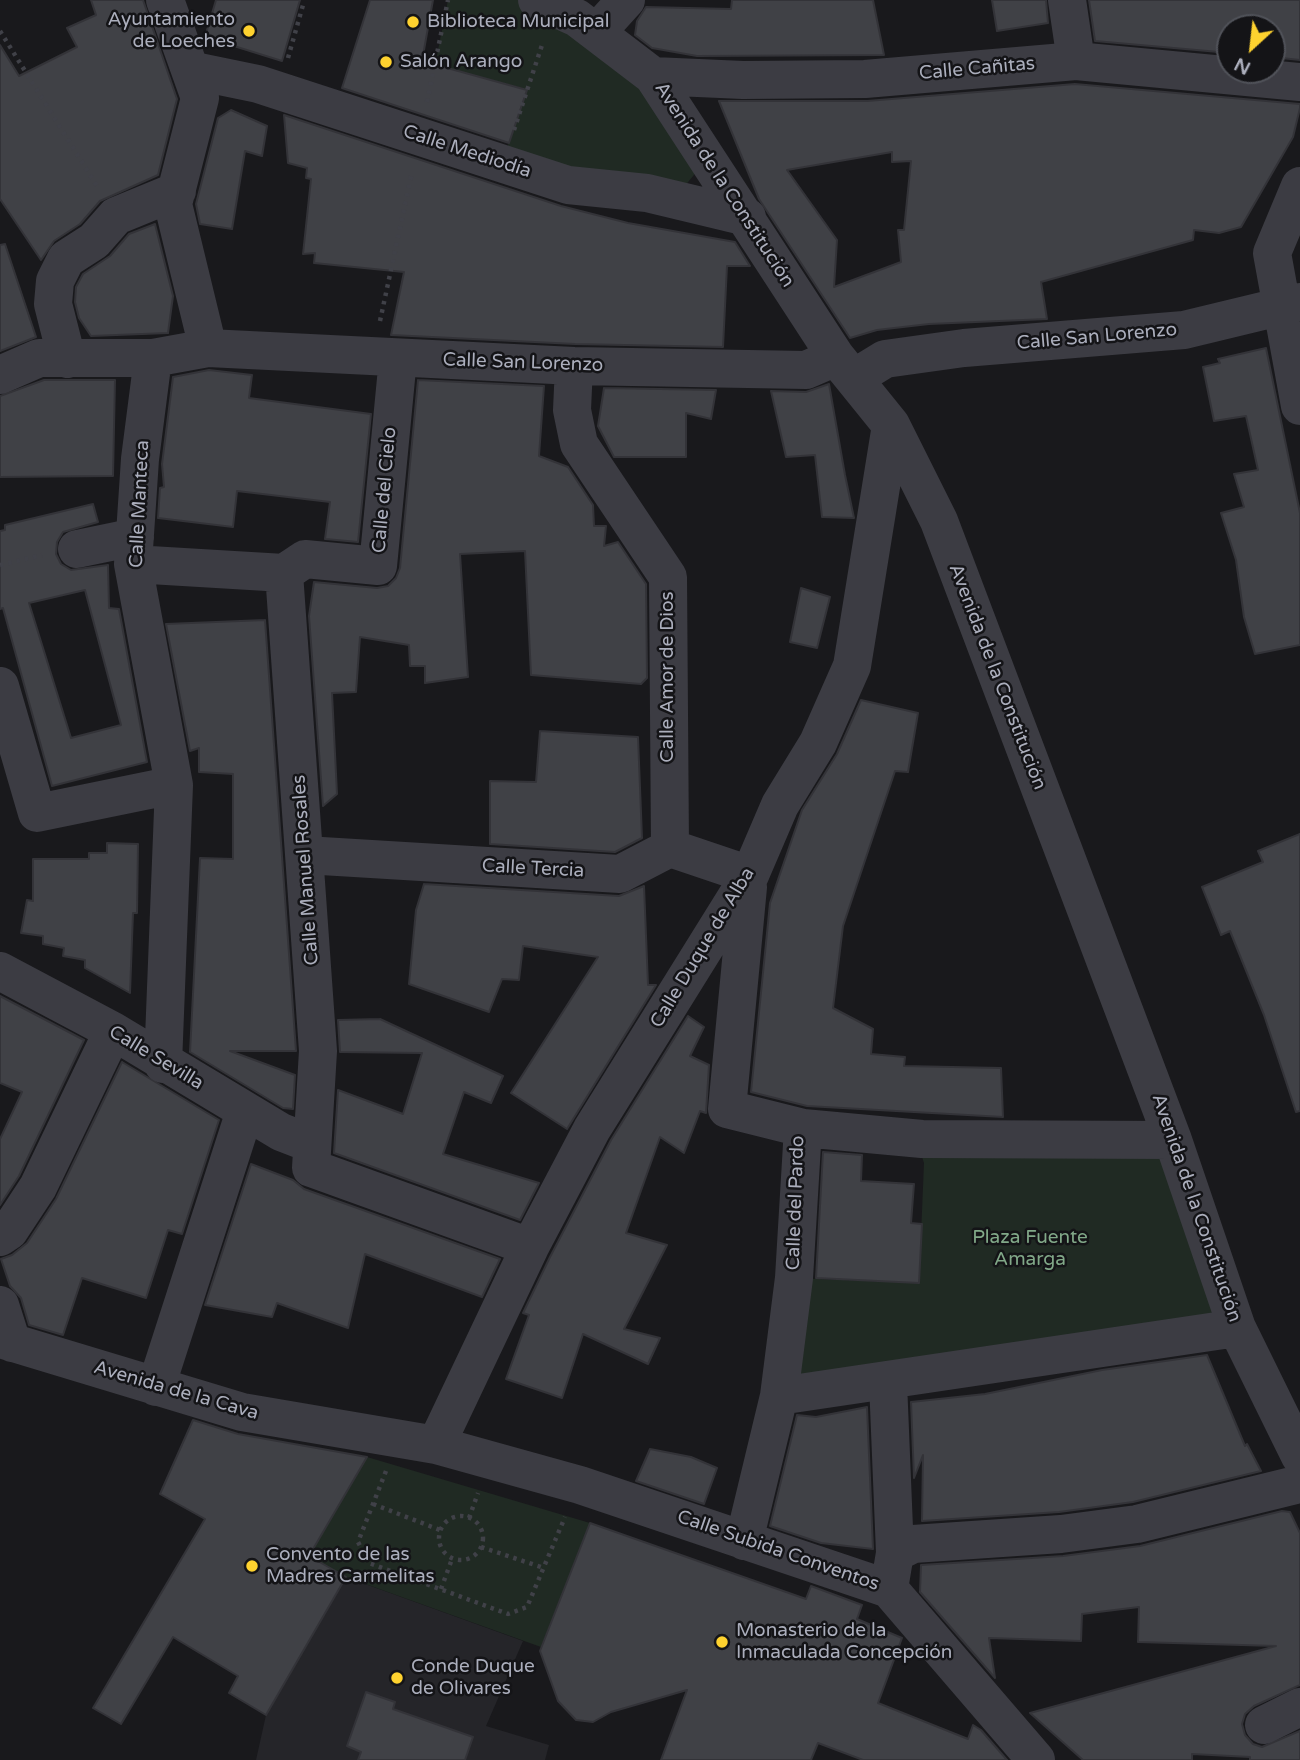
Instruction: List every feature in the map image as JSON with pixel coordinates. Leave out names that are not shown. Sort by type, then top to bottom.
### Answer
[{"type":"street","points":[[0,375],[39,358],[153,358],[208,348],[173,204],[200,98],[165,0]]},
{"type":"street","points":[[597,32],[626,0]]},
{"type":"street","points":[[1067,0],[1076,61]]},
{"type":"street","name":"Avenida de la Constitución","points":[[546,4],[597,32],[653,76],[845,367],[891,425],[939,521],[1174,1140],[1237,1328],[1300,1456]]},
{"type":"street","name":"Calle Cañitas","points":[[653,76],[743,80],[865,79],[1076,61],[1300,82]]},
{"type":"street","name":"Calle Mediodía","points":[[190,70],[279,91],[568,185],[647,193],[747,217]]},
{"type":"street","points":[[1300,186],[1272,253],[1290,304],[1300,407]]},
{"type":"street","points":[[67,359],[53,304],[55,281],[66,259],[94,241],[116,216],[177,191]]},
{"type":"street","name":"Calle San Lorenzo","points":[[208,348],[573,366],[806,370],[845,367],[964,348],[1184,330],[1290,304]]},
{"type":"street","name":"Calle del Cielo","points":[[284,573],[305,559],[378,566],[385,357]]},
{"type":"street","name":"Calle Manteca","points":[[153,358],[140,459],[134,551],[174,785],[163,1064]]},
{"type":"street","name":"Calle Amor de Dios","points":[[573,366],[572,410],[579,444],[668,576],[670,848]]},
{"type":"street","name":"Calle Duque de Alba","points":[[436,1445],[530,1247],[592,1129],[750,875],[780,805],[818,743],[852,666],[891,425]]},
{"type":"street","points":[[77,549],[134,551],[284,573]]},
{"type":"street","name":"Calle Manuel Rosales","points":[[284,573],[318,1051],[312,1156]]},
{"type":"street","points":[[0,686],[37,813],[174,785]]},
{"type":"street","points":[[670,848],[750,875]]},
{"type":"street","name":"Calle Tercia","points":[[305,855],[620,874],[670,848]]},
{"type":"street","name":"Calle del Pardo","points":[[744,1541],[779,1396],[794,1278],[803,1128],[727,1109],[735,1000],[750,875]]},
{"type":"street","name":"Calle Sevilla","points":[[0,971],[113,1031],[163,1064],[281,1132],[312,1156],[530,1247]]},
{"type":"street","points":[[0,1237],[9,1231],[38,1187],[113,1031]]},
{"type":"street","points":[[156,1387],[245,1111]]},
{"type":"street","points":[[803,1128],[922,1139],[1174,1140]]},
{"type":"street","points":[[0,1305],[6,1341]]},
{"type":"street","points":[[779,1396],[888,1382],[1237,1328]]},
{"type":"street","name":"Avenida de la Cava","points":[[6,1341],[242,1412],[436,1445]]},
{"type":"street","points":[[888,1382],[892,1571],[1037,1760]]},
{"type":"street","name":"Calle Subida Conventos","points":[[436,1445],[580,1485],[709,1526],[744,1541],[892,1571],[913,1544],[1061,1534],[1137,1524],[1300,1484]]},
{"type":"street","points":[[1264,1725],[1300,1707]]},
{"type":"path","points":[[385,357],[420,137],[448,0]]},
{"type":"path","points":[[502,164],[546,4]]},
{"type":"path","points":[[279,91],[303,5]]},
{"type":"path","points":[[0,31],[116,216]]},
{"type":"path","points":[[0,565],[77,549]]},
{"type":"path","points":[[400,1438],[358,1542],[369,1563],[508,1614],[527,1607],[580,1485]]},
{"type":"path","points":[[373,1504],[440,1530]]},
{"type":"path","points":[[469,1518],[479,1527],[481,1547],[472,1557],[453,1559],[439,1544],[440,1530],[449,1520],[469,1518]]},
{"type":"path","points":[[481,1547],[544,1568]]},
{"type":"path","points":[[441,1589],[453,1559]]},
{"type":"shaded area","name":"Conde Duque de Olivares","points":[[346,1577],[523,1641],[486,1726],[549,1745],[545,1760],[256,1760],[266,1715]]},
{"type":"green space","points":[[448,0],[537,0],[569,15],[708,158],[674,199],[502,164],[526,89],[435,65]]},
{"type":"green space","name":"Plaza Fuente Amarga","points":[[916,1138],[1173,1140],[1237,1328],[779,1396],[794,1278],[919,1283],[924,1163]]},
{"type":"green space","points":[[367,1457],[590,1523],[541,1647],[346,1577],[309,1556]]},
{"type":"building","points":[[91,0],[143,0],[177,99],[158,175],[100,201],[80,224],[54,241],[41,260],[0,199],[0,45],[19,76],[77,47],[67,28],[96,15]]},
{"type":"building","name":"Ayuntamiento de Loeches","points":[[216,0],[300,0],[282,61],[205,37]]},
{"type":"building","points":[[370,0],[433,0],[422,61],[527,90],[509,143],[342,88]]},
{"type":"building","points":[[732,0],[873,0],[884,55],[697,56],[652,48],[635,35],[637,21],[646,7],[731,9]]},
{"type":"building","points":[[992,0],[1046,0],[1048,23],[997,31]]},
{"type":"building","points":[[1089,0],[1300,0],[1300,60],[1286,58],[1286,14],[1216,14],[1216,52],[1095,41]]},
{"type":"building","points":[[1075,84],[1300,104],[1300,108],[1293,137],[1241,227],[1219,233],[1194,230],[1193,240],[1041,282],[1047,319],[929,324],[877,330],[850,338],[759,199],[719,101],[867,101]],"holes":[[[892,152],[892,162],[911,161],[904,230],[898,230],[901,262],[834,287],[837,240],[787,170]]]},
{"type":"building","points":[[231,110],[267,126],[262,156],[245,151],[232,229],[200,224],[196,204],[218,118]]},
{"type":"building","points":[[284,115],[561,206],[628,223],[735,242],[750,266],[727,266],[723,347],[575,344],[391,335],[404,272],[314,263],[315,253],[303,254],[311,179],[306,178],[307,168],[288,163]]},
{"type":"building","points":[[155,224],[173,296],[168,333],[91,336],[79,318],[75,302],[76,287],[83,274],[110,256],[129,234]]},
{"type":"building","points":[[5,244],[36,337],[0,351],[0,245]]},
{"type":"building","points":[[1266,348],[1300,513],[1300,645],[1255,654],[1244,617],[1236,560],[1221,513],[1244,507],[1234,474],[1258,470],[1246,416],[1214,421],[1203,367],[1220,363],[1218,359]]},
{"type":"building","points":[[209,370],[252,375],[249,398],[371,414],[358,542],[325,539],[330,502],[237,491],[233,527],[158,518],[160,488],[164,487],[162,464],[173,377]]},
{"type":"building","points":[[44,380],[115,380],[113,476],[0,477],[0,396]]},
{"type":"building","points":[[418,380],[544,386],[539,456],[568,467],[593,505],[594,526],[606,526],[604,546],[618,542],[646,584],[647,678],[641,684],[531,675],[525,551],[460,554],[468,677],[425,683],[425,666],[410,666],[409,645],[360,637],[356,692],[332,693],[337,794],[323,806],[309,616],[314,582],[377,588],[388,586],[396,578],[400,568]]},
{"type":"building","points":[[829,384],[854,518],[822,517],[815,455],[786,457],[771,391],[806,392]]},
{"type":"building","points":[[604,388],[716,390],[711,419],[686,413],[686,457],[614,457],[598,426]]},
{"type":"building","points":[[93,504],[98,522],[63,532],[57,542],[56,554],[61,564],[71,570],[108,565],[109,608],[119,609],[147,762],[52,786],[3,608],[0,609],[0,531],[5,530],[5,525]],"holes":[[[85,590],[121,725],[71,738],[29,603]]]},
{"type":"building","points":[[801,588],[830,597],[817,648],[790,642]]},
{"type":"building","points":[[265,620],[296,1051],[230,1051],[295,1075],[293,1109],[283,1108],[190,1052],[200,858],[233,859],[233,774],[199,772],[199,748],[190,751],[166,624]]},
{"type":"building","points":[[861,700],[918,713],[908,772],[895,771],[843,926],[833,1008],[873,1029],[871,1054],[905,1057],[904,1066],[1001,1068],[1003,1117],[807,1106],[751,1092],[770,903],[802,810],[837,754]]},
{"type":"building","points":[[540,731],[638,737],[642,838],[615,852],[490,844],[490,781],[536,782]]},
{"type":"building","points":[[1300,834],[1300,1111],[1296,1112],[1264,1015],[1230,931],[1221,935],[1202,887],[1263,862],[1258,851]]},
{"type":"building","points":[[107,843],[138,844],[137,913],[133,913],[130,993],[85,968],[85,960],[63,956],[64,948],[43,944],[43,936],[21,933],[27,900],[33,901],[33,859],[89,859],[89,853],[107,853]]},
{"type":"building","points":[[424,884],[619,896],[644,886],[648,985],[656,985],[567,1129],[511,1093],[598,957],[523,946],[519,980],[502,979],[489,1012],[409,984],[416,910]]},
{"type":"building","points":[[0,996],[84,1040],[19,1176],[0,1205],[0,1139],[22,1092],[0,1083]]},
{"type":"building","points":[[688,1016],[704,1027],[690,1056],[709,1065],[706,1113],[700,1111],[684,1153],[660,1137],[626,1233],[667,1245],[624,1329],[660,1338],[648,1364],[583,1334],[562,1398],[506,1379],[529,1315],[523,1313],[550,1257],[611,1140]]},
{"type":"building","points":[[380,1019],[503,1076],[491,1103],[464,1092],[443,1154],[539,1183],[520,1220],[334,1153],[338,1090],[403,1114],[422,1053],[340,1052],[338,1020]]},
{"type":"building","points":[[122,1062],[219,1120],[182,1234],[168,1230],[146,1298],[82,1278],[63,1335],[29,1325],[21,1298],[10,1286],[1,1259],[12,1255],[27,1243],[56,1199]]},
{"type":"building","points":[[823,1152],[862,1155],[861,1181],[914,1184],[911,1223],[922,1224],[919,1283],[816,1278]]},
{"type":"building","points":[[251,1164],[293,1180],[304,1189],[500,1259],[482,1297],[365,1254],[348,1328],[277,1303],[272,1317],[205,1305]]},
{"type":"building","points":[[1207,1355],[1245,1446],[1247,1444],[1261,1471],[1133,1502],[1059,1512],[922,1521],[923,1455],[914,1478],[911,1402],[985,1394],[1102,1370]]},
{"type":"building","points":[[867,1407],[873,1549],[821,1543],[770,1526],[797,1415],[816,1417]]},
{"type":"building","name":"Convento de las Madres Carmelitas","points":[[193,1420],[238,1434],[367,1457],[309,1556],[346,1577],[266,1715],[229,1693],[238,1676],[173,1637],[121,1724],[93,1708],[205,1519],[160,1494]]},
{"type":"building","points":[[650,1449],[691,1457],[717,1468],[704,1504],[636,1481]]},
{"type":"building","points":[[1282,1511],[1290,1512],[1300,1533],[1300,1685],[1254,1706],[1245,1714],[1242,1724],[1245,1735],[1253,1744],[1262,1747],[1300,1731],[1300,1760],[1250,1760],[1250,1757],[1192,1754],[1192,1760],[1083,1760],[1030,1713],[1276,1646],[1138,1642],[1139,1607],[1082,1614],[1081,1641],[989,1638],[995,1678],[920,1592],[921,1565],[1063,1556],[1140,1546]]},
{"type":"building","name":"Monasterio de la Inmaculada Concepción","points":[[590,1523],[806,1599],[811,1586],[862,1605],[857,1619],[902,1638],[878,1703],[968,1739],[973,1725],[981,1730],[1007,1760],[863,1760],[818,1743],[811,1760],[661,1760],[687,1690],[611,1712],[593,1722],[576,1720],[558,1701],[540,1651]]},
{"type":"building","points":[[366,1692],[395,1702],[393,1709],[473,1737],[465,1760],[358,1760],[361,1752],[347,1746]]},
{"type":"place","name":"Biblioteca Municipal","points":[[413,22]]},
{"type":"place","name":"Ayuntamiento de Loeches","points":[[249,31]]},
{"type":"place","name":"Salón Arango","points":[[386,62]]},
{"type":"place","name":"Convento de las Madres Carmelitas","points":[[252,1566]]},
{"type":"place","name":"Monasterio de la Inmaculada Concepción","points":[[722,1642]]},
{"type":"place","name":"Conde Duque de Olivares","points":[[397,1678]]}]
